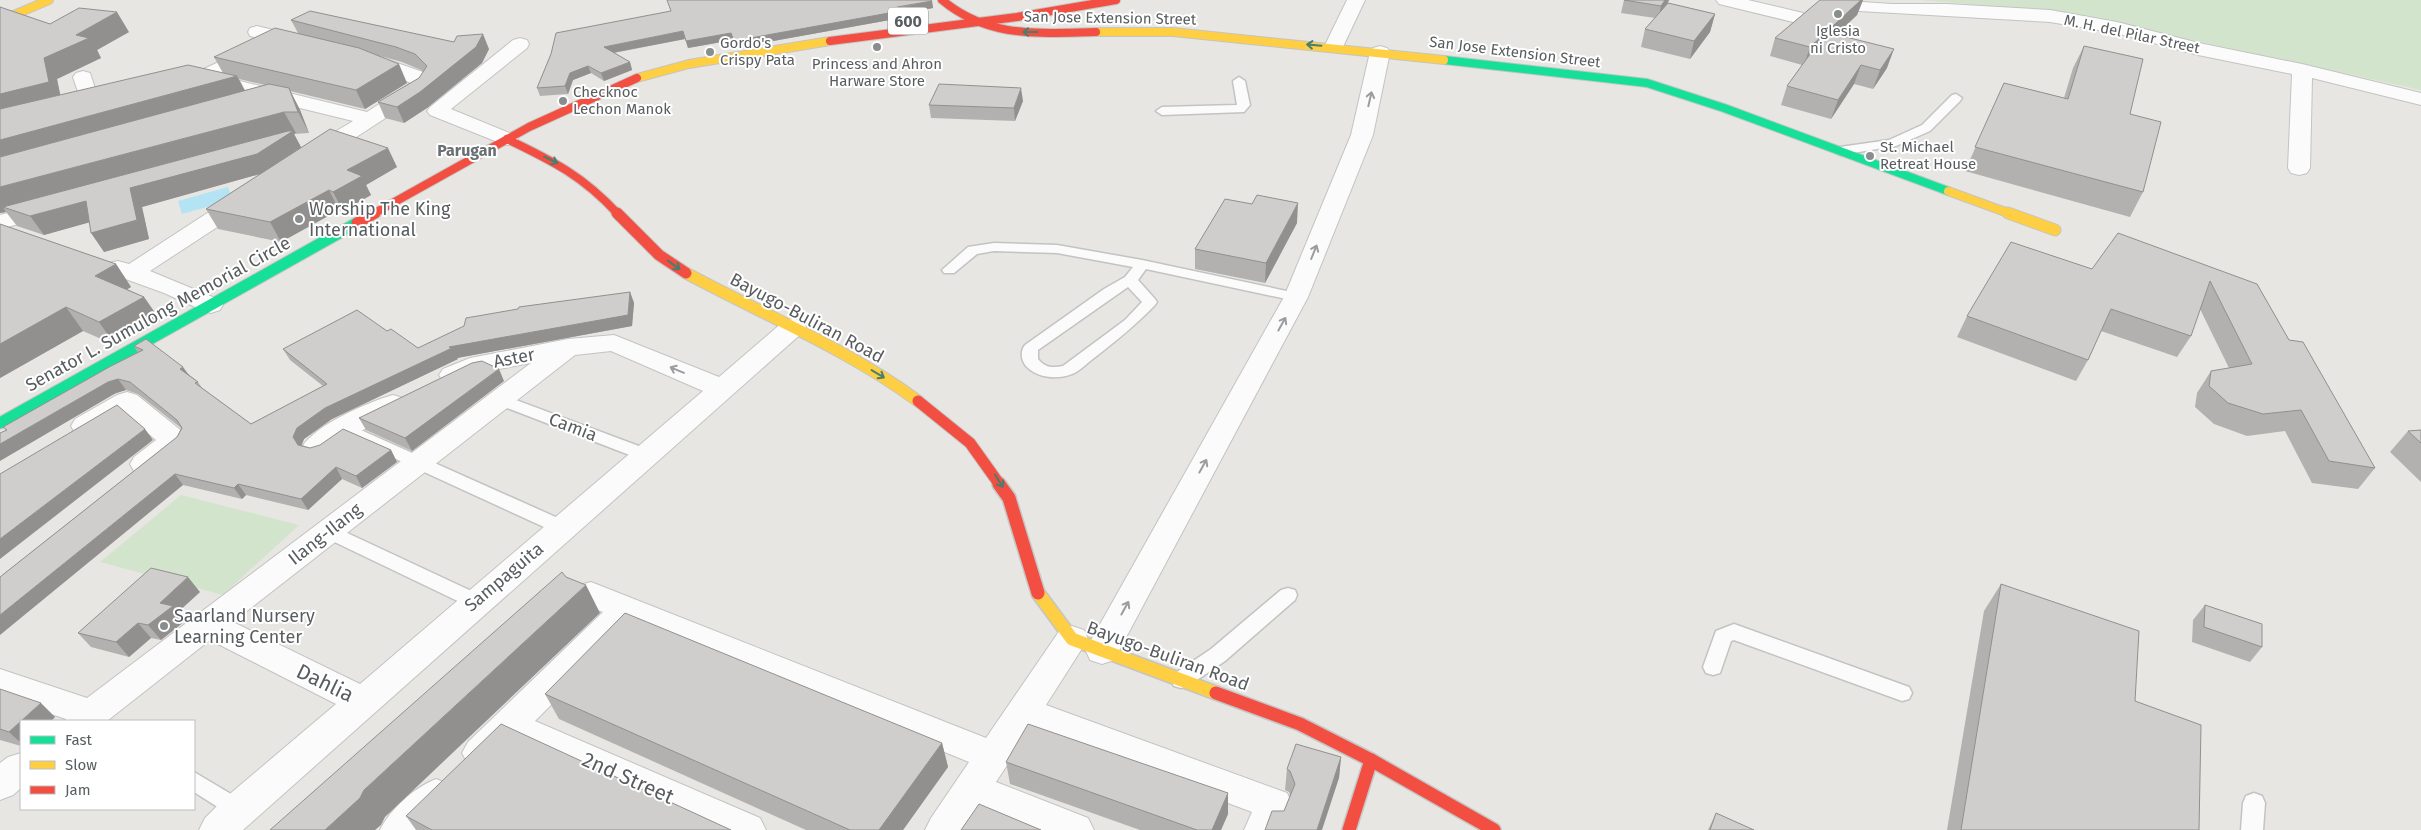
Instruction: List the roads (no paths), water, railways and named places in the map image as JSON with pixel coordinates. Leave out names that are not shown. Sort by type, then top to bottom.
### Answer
[{"type":"street","points":[[0,21],[49,0]]},
{"type":"street","points":[[942,0],[946,12]]},
{"type":"street","name":"Senator L. Sumulong Memorial Circle","points":[[0,422],[507,139],[589,97],[640,77],[689,64],[801,45],[974,23],[1116,0]]},
{"type":"street","points":[[1334,46],[1356,0]]},
{"type":"street","points":[[1725,0],[1797,17]]},
{"type":"street","name":"M. H. del Pilar Street","points":[[1842,0],[1859,6],[1892,9],[1947,9],[2050,16],[2117,28],[2198,49],[2302,70],[2421,98]]},
{"type":"street","name":"600","points":[[946,12],[978,6]]},
{"type":"street","name":"San Jose Extension Street","points":[[946,12],[994,30],[1014,32],[1173,32],[1334,46],[1647,83],[2055,230]]},
{"type":"street","name":"Senator L. Sumulong Memorial Circle","points":[[801,45],[923,17]]},
{"type":"street","points":[[257,32],[317,47]]},
{"type":"street","points":[[163,86],[200,78],[281,38]]},
{"type":"street","points":[[507,139],[438,111],[520,44]]},
{"type":"street","points":[[1102,651],[1296,297],[1362,135],[1380,52]]},
{"type":"street","points":[[293,168],[368,118],[416,89],[422,82],[416,76],[381,63],[345,54]]},
{"type":"street","points":[[2299,168],[2302,70]]},
{"type":"street","points":[[83,77],[90,104]]},
{"type":"street","points":[[200,78],[276,98],[368,118]]},
{"type":"street","points":[[238,108],[276,98]]},
{"type":"street","name":"Bayugo-Buliran Road","points":[[507,139],[574,173],[591,187],[647,245],[682,270],[723,294],[836,349],[902,389],[970,443],[1009,498],[1038,597],[1072,639],[1300,724],[1371,760],[1494,830]]},
{"type":"street","points":[[296,141],[333,142]]},
{"type":"street","points":[[131,273],[261,189]]},
{"type":"street","points":[[0,222],[67,204]]},
{"type":"street","points":[[0,231],[28,240]]},
{"type":"street","points":[[94,261],[131,273],[211,305]]},
{"type":"street","name":"Sampaguita","points":[[228,820],[476,601],[563,528],[793,327]]},
{"type":"street","name":"Aster","points":[[316,446],[343,428],[470,366],[568,347],[614,344],[722,389]]},
{"type":"street","name":"Ilang-Ilang","points":[[92,719],[208,624],[568,347]]},
{"type":"street","points":[[60,440],[127,401],[174,440],[121,482]]},
{"type":"street","points":[[591,594],[993,756]]},
{"type":"street","points":[[399,830],[627,609]]},
{"type":"street","name":"Dahlia","points":[[208,624],[362,701]]},
{"type":"street","points":[[944,830],[1072,639]]},
{"type":"street","points":[[0,683],[92,719]]},
{"type":"street","points":[[1022,711],[1274,804],[1263,830]]},
{"type":"street","name":"2nd Street","points":[[509,725],[747,830]]},
{"type":"street","points":[[1349,830],[1371,760]]},
{"type":"street","points":[[0,784],[20,769]]},
{"type":"street","points":[[973,789],[1075,830]]},
{"type":"lane","points":[[0,9],[18,14]]},
{"type":"lane","points":[[1162,110],[1240,109],[1244,105],[1239,81]]},
{"type":"lane","points":[[1840,151],[1892,143],[1926,128],[1956,98]]},
{"type":"lane","points":[[948,270],[973,250],[994,247],[1057,249],[1142,264],[1296,297]]},
{"type":"lane","points":[[1130,280],[1150,302],[1130,323],[1068,370],[1052,373],[1037,368],[1030,360],[1030,348],[1108,292],[1130,280],[1142,264]]},
{"type":"lane","name":"Camia","points":[[500,399],[646,455]]},
{"type":"lane","points":[[343,428],[563,528]]},
{"type":"lane","points":[[328,531],[476,601]]},
{"type":"lane","points":[[1181,680],[1218,655],[1288,595]]},
{"type":"lane","points":[[1713,667],[1723,636],[1734,632],[1902,693]]},
{"type":"lane","points":[[195,782],[228,820]]},
{"type":"lane","points":[[2252,830],[2254,803]]},
{"type":"water","points":[[228,187],[232,200],[182,214],[178,201]]},
{"type":"place","name":"Iglesia ni Cristo","points":[[1838,14]]},
{"type":"place","name":"Princess and Ahron Harware Store","points":[[877,47]]},
{"type":"place","name":"Gordo's Crispy Pata","points":[[710,52]]},
{"type":"place","name":"Checknoc Lechon Manok","points":[[563,101]]},
{"type":"place","name":"St. Michael Retreat House","points":[[1870,156]]},
{"type":"place","name":"Worship The King International","points":[[299,219]]},
{"type":"place","name":"Saarland Nursery Learning Center","points":[[164,626]]},
{"type":"district","name":"Parugan","points":[[467,150]]}]
